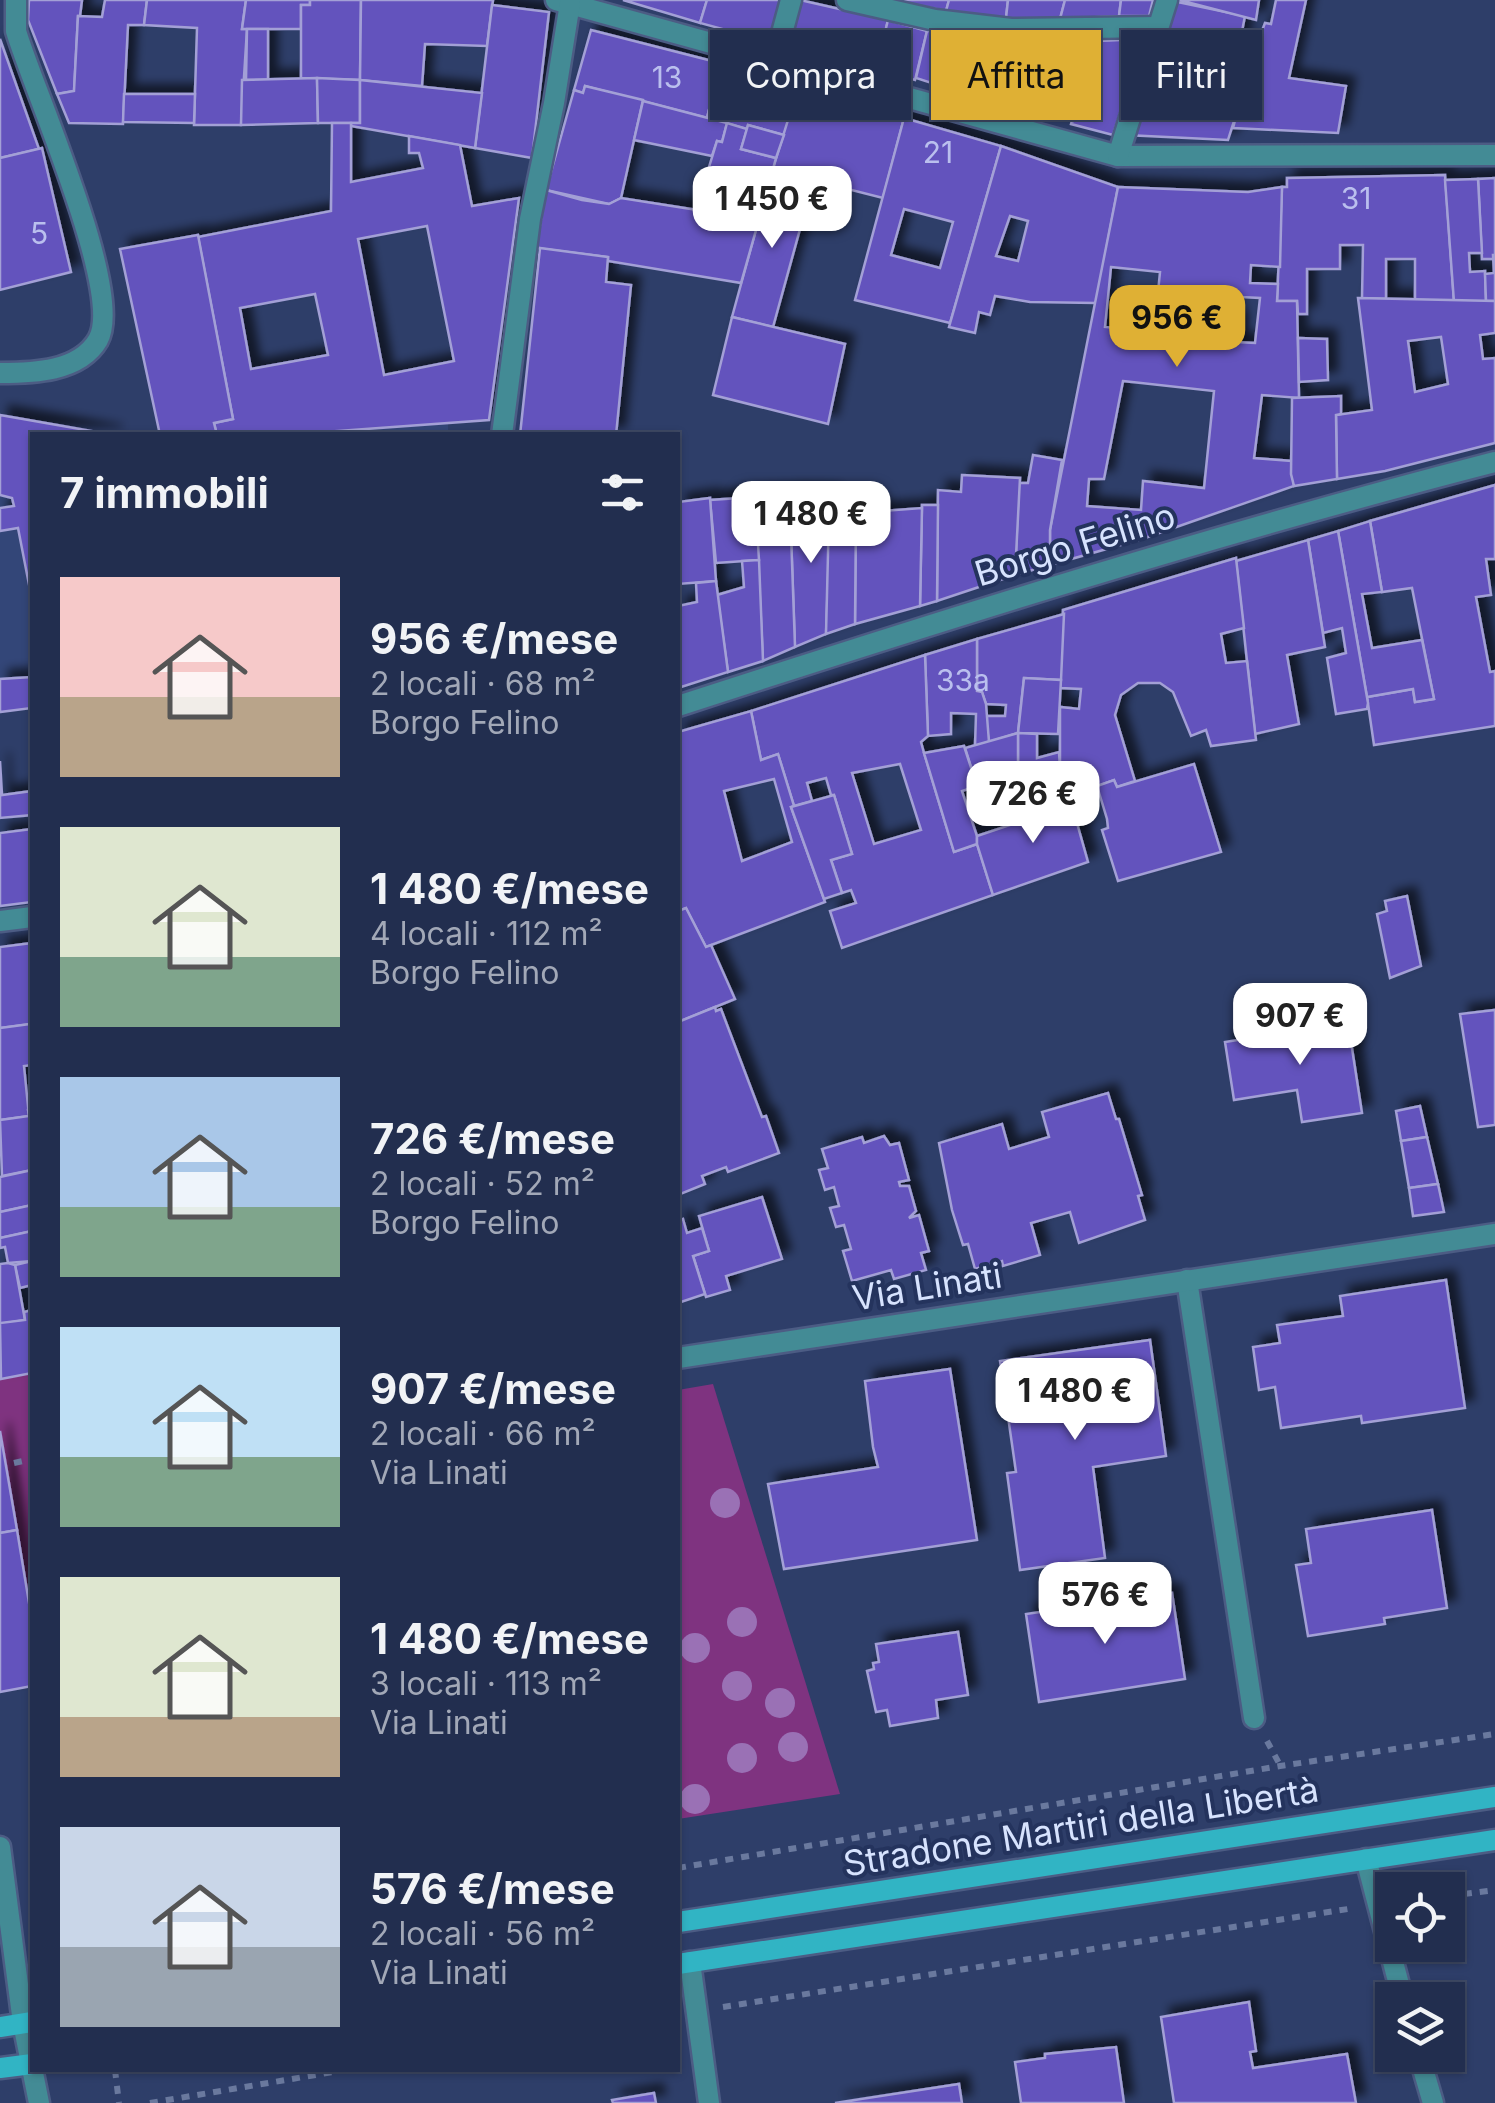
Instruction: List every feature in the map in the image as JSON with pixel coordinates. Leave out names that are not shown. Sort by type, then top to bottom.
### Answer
[{"type":"main road","name":"Stradone Martiri della Libertà","points":[[680,1922],[1495,1797]]},
{"type":"main road","points":[[684,1963],[1495,1840]]},
{"type":"main road","points":[[0,2027],[28,2022]]},
{"type":"main road","points":[[0,2068],[30,2063]]},
{"type":"street","points":[[0,373],[57,368],[90,351],[104,320],[92,254],[16,30],[16,0]]},
{"type":"street","points":[[783,30],[792,0]]},
{"type":"street","points":[[847,0],[935,20],[1011,29],[1158,27]]},
{"type":"street","points":[[1118,156],[1167,0]]},
{"type":"street","points":[[502,432],[530,219],[554,104],[563,2],[710,42]]},
{"type":"street","points":[[911,97],[1118,156],[1495,156]]},
{"type":"street","name":"Borgo Felino","points":[[680,705],[997,602],[1289,516],[1495,462]]},
{"type":"street","points":[[0,921],[30,917]]},
{"type":"street","name":"Via Linati","points":[[680,1358],[1495,1234]]},
{"type":"street","points":[[1187,1280],[1254,1718]]},
{"type":"street","points":[[0,1847],[28,2022]]},
{"type":"street","points":[[1366,1859],[1375,1900]]},
{"type":"street","points":[[684,1963],[697,2011],[709,2103]]},
{"type":"street","points":[[34,2072],[39,2103]]},
{"type":"street","points":[[1424,2072],[1433,2103]]},
{"type":"path","points":[[14,1463],[30,1459]]},
{"type":"path","points":[[680,1868],[1280,1766],[1495,1734]]},
{"type":"path","points":[[1465,1894],[1495,1890]]},
{"type":"path","points":[[697,2011],[1375,1905]]},
{"type":"path","points":[[115,2072],[118,2103]]},
{"type":"path","points":[[150,2103],[334,2072]]},
{"type":"shaded area","points":[[0,415],[97,432],[30,432],[30,677],[0,679]]},
{"type":"shaded area","points":[[448,423],[448,432],[317,432]]},
{"type":"shaded area","points":[[30,1373],[30,1609],[0,1431],[0,1375],[1,1378]]},
{"type":"shaded area","points":[[713,1384],[840,1794],[680,1819],[680,1390]]},
{"type":"building","points":[[29,0],[82,0],[74,91],[57,94],[28,20]]},
{"type":"building","points":[[105,0],[147,0],[144,25],[128,25],[123,124],[69,123],[57,94],[74,91],[78,16],[102,17]]},
{"type":"building","points":[[147,0],[246,0],[241,125],[194,125],[197,28],[144,25]]},
{"type":"building","points":[[246,0],[310,0],[310,5],[301,5],[301,29],[242,29]]},
{"type":"building","points":[[310,0],[361,0],[360,80],[301,78],[301,5],[310,5]]},
{"type":"building","points":[[361,0],[493,0],[487,46],[425,44],[422,86],[360,80]]},
{"type":"building","points":[[623,0],[707,0],[700,23]]},
{"type":"building","points":[[707,0],[782,0],[773,30],[726,30],[700,23]]},
{"type":"building","points":[[800,0],[888,20],[886,30],[792,30]]},
{"type":"building","points":[[889,0],[949,0],[946,11]]},
{"type":"building","points":[[949,0],[1008,0],[1006,18],[946,11]]},
{"type":"building","points":[[1008,0],[1065,0],[1060,19],[1006,18]]},
{"type":"building","points":[[1065,0],[1121,0],[1119,16],[1060,19]]},
{"type":"building","points":[[1121,0],[1153,0],[1149,16],[1119,16]]},
{"type":"building","points":[[1168,0],[1245,16],[1242,30],[1159,30]]},
{"type":"building","points":[[1179,0],[1259,0],[1256,20]]},
{"type":"building","points":[[1276,0],[1306,0],[1289,78],[1346,86],[1338,133],[1233,128],[1235,120],[1262,120],[1262,31],[1265,23],[1271,24]]},
{"type":"building","points":[[492,5],[549,12],[532,158],[475,148]]},
{"type":"building","points":[[888,20],[927,31],[915,80],[911,79],[911,30],[886,30]]},
{"type":"building","points":[[247,29],[268,29],[268,80],[246,80]]},
{"type":"building","points":[[591,30],[710,60],[707,118],[585,86],[583,93],[574,90]]},
{"type":"building","points":[[927,31],[931,31],[931,83],[916,78]]},
{"type":"building","points":[[0,39],[39,149],[0,158]]},
{"type":"building","points":[[1121,40],[1121,111],[1113,135],[1071,124],[1072,120],[1101,120],[1101,41]]},
{"type":"building","points":[[317,78],[318,123],[241,125],[242,80]]},
{"type":"building","points":[[317,78],[360,80],[360,123],[318,123]]},
{"type":"building","points":[[360,80],[482,93],[475,148],[351,126],[360,123]]},
{"type":"building","points":[[585,86],[643,100],[621,198],[609,204],[546,190],[574,90],[583,93]]},
{"type":"building","points":[[124,94],[195,94],[194,123],[123,122]]},
{"type":"building","points":[[643,101],[727,123],[722,142],[717,141],[712,156],[634,140]]},
{"type":"building","points":[[714,120],[789,120],[784,135],[748,125],[747,129]]},
{"type":"building","points":[[788,120],[903,120],[883,198],[820,182],[818,188],[771,175]]},
{"type":"building","points":[[903,120],[1001,146],[950,323],[855,300]],"holes":[[[904,209],[953,222],[940,268],[891,255]]]},
{"type":"building","points":[[1131,120],[1234,120],[1228,140],[1126,135]]},
{"type":"building","points":[[332,123],[351,123],[351,182],[423,168],[419,153],[409,153],[409,136],[460,145],[472,206],[519,198],[489,420],[324,432],[216,432],[214,423],[233,419],[198,237],[331,211]],"holes":[[[427,226],[454,361],[384,375],[358,239]],[[315,294],[328,355],[251,369],[240,308]]]},
{"type":"building","points":[[727,123],[747,129],[741,149],[776,158],[756,230],[695,213],[717,141],[722,142]]},
{"type":"building","points":[[748,125],[784,135],[776,158],[741,149]]},
{"type":"building","points":[[1001,146],[1118,187],[1096,303],[1030,302],[995,296],[990,315],[979,312],[975,333],[949,327]],"holes":[[[1010,216],[1028,221],[1018,261],[996,256]]]},
{"type":"building","points":[[42,148],[71,272],[0,290],[0,158]]},
{"type":"building","points":[[771,175],[815,187],[773,327],[732,317]]},
{"type":"building","points":[[1445,175],[1454,302],[1415,300],[1415,259],[1386,259],[1386,299],[1362,298],[1363,245],[1340,245],[1340,269],[1307,269],[1307,314],[1298,314],[1297,301],[1277,301],[1282,187],[1287,187],[1287,178]]},
{"type":"building","points":[[1495,178],[1495,255],[1494,259],[1482,259],[1478,179]]},
{"type":"building","points":[[1478,179],[1482,253],[1469,253],[1470,272],[1485,271],[1486,301],[1454,302],[1445,180]]},
{"type":"building","points":[[1118,187],[1248,192],[1282,187],[1280,267],[1251,265],[1250,283],[1278,284],[1277,301],[1297,301],[1299,398],[1262,395],[1254,458],[1292,461],[1294,486],[1142,539],[1050,565],[1050,530]],"holes":[[[1111,267],[1160,272],[1154,332],[1105,327]],[[1220,296],[1260,298],[1255,343],[1236,342],[1237,322],[1219,320]],[[1123,381],[1214,391],[1204,488],[1143,481],[1141,510],[1087,506],[1089,479],[1104,479]]]},
{"type":"building","points":[[546,190],[609,204],[621,198],[697,210],[695,213],[756,230],[741,283],[608,261],[608,257],[536,248]]},
{"type":"building","points":[[198,235],[233,419],[214,423],[216,432],[159,432],[120,249]]},
{"type":"building","points":[[540,248],[608,257],[606,282],[631,285],[616,432],[520,432]]},
{"type":"building","points":[[1495,255],[1495,301],[1486,301],[1485,274],[1494,273]]},
{"type":"building","points":[[1358,298],[1495,301],[1495,333],[1480,335],[1483,359],[1495,358],[1495,443],[1337,479],[1336,415],[1372,410]],"holes":[[[1441,337],[1448,384],[1415,392],[1408,341]]]},
{"type":"building","points":[[732,317],[845,344],[828,424],[713,395]]},
{"type":"building","points":[[1298,338],[1327,339],[1328,380],[1299,382]]},
{"type":"building","points":[[1341,396],[1341,414],[1336,415],[1337,479],[1294,486],[1292,398]]},
{"type":"building","points":[[0,415],[97,432],[30,432],[30,590],[18,528],[0,531],[0,508],[14,506],[12,498],[0,495]]},
{"type":"building","points":[[1033,455],[1062,460],[1050,530],[1050,565],[1015,575],[1019,483],[1028,483]]},
{"type":"building","points":[[962,475],[1020,478],[1015,575],[937,601],[938,490],[961,492]]},
{"type":"building","points":[[1495,485],[1495,559],[1486,559],[1491,595],[1476,597],[1490,672],[1495,671],[1495,726],[1374,745],[1367,697],[1413,689],[1415,702],[1434,699],[1412,588],[1382,592],[1370,521]]},
{"type":"building","points":[[794,494],[831,495],[826,634],[795,647],[791,534]]},
{"type":"building","points":[[794,494],[791,534],[795,647],[763,661],[755,497]]},
{"type":"building","points":[[755,497],[759,560],[716,563],[710,500]]},
{"type":"building","points":[[710,498],[716,581],[680,584],[680,502]]},
{"type":"building","points":[[922,505],[938,505],[937,601],[920,606]]},
{"type":"building","points":[[922,508],[920,606],[855,624],[856,513]]},
{"type":"building","points":[[856,513],[855,624],[826,634],[829,514]]},
{"type":"building","points":[[1370,521],[1382,592],[1362,594],[1372,648],[1422,640],[1434,699],[1415,702],[1413,689],[1367,697],[1338,531]]},
{"type":"building","points":[[1338,531],[1368,703],[1367,709],[1336,714],[1327,658],[1346,653],[1342,628],[1323,633],[1308,540]]},
{"type":"building","points":[[1308,540],[1325,647],[1287,655],[1299,724],[1255,734],[1236,561]]},
{"type":"building","points":[[1236,558],[1244,628],[1221,634],[1226,663],[1247,661],[1256,740],[1211,746],[1206,730],[1191,736],[1173,692],[1160,683],[1138,683],[1121,695],[1115,715],[1135,781],[1117,787],[1114,780],[1088,793],[1085,783],[1066,789],[1060,769],[1060,707],[1079,709],[1081,689],[1060,688],[1063,610]]},
{"type":"building","points":[[759,560],[763,661],[728,672],[717,595],[744,587],[742,561]]},
{"type":"building","points":[[716,581],[728,672],[680,687],[680,606],[697,602],[696,583]]},
{"type":"building","points":[[1064,614],[1061,680],[1024,678],[1018,733],[989,742],[985,716],[1005,716],[1006,705],[986,704],[982,692],[977,691],[977,639]]},
{"type":"building","points":[[977,639],[977,691],[982,692],[986,704],[989,742],[975,746],[976,714],[951,713],[951,734],[928,736],[925,655]]},
{"type":"building","points":[[925,655],[928,736],[921,742],[924,753],[954,852],[977,844],[993,895],[842,948],[830,911],[856,903],[851,890],[842,893],[831,860],[852,854],[834,795],[826,778],[807,783],[812,801],[794,806],[778,754],[761,760],[751,711]],"holes":[[[900,764],[921,830],[874,844],[852,773]]]},
{"type":"building","points":[[30,677],[30,708],[0,712],[0,679]]},
{"type":"building","points":[[1024,678],[1061,680],[1058,734],[1018,733]]},
{"type":"building","points":[[751,711],[761,760],[778,754],[794,806],[791,807],[825,902],[706,947],[686,908],[680,910],[680,731]],"holes":[[[774,779],[792,842],[742,861],[724,791]]]},
{"type":"building","points":[[1018,733],[1037,734],[1037,758],[1059,752],[1069,795],[1024,808],[1018,785]]},
{"type":"building","points":[[1018,733],[1018,776],[978,789],[965,748]]},
{"type":"building","points":[[964,746],[977,786],[962,791],[977,844],[954,852],[924,753]]},
{"type":"building","points":[[0,761],[2,795],[30,791],[30,815],[0,818]]},
{"type":"building","points":[[1194,764],[1221,852],[1118,881],[1102,830],[1108,828],[1107,819],[1097,786],[1114,780],[1117,787]]},
{"type":"building","points":[[834,795],[852,854],[831,860],[842,893],[824,899],[791,807]]},
{"type":"building","points":[[1069,795],[1088,862],[993,895],[977,836],[1028,819],[1024,808]]},
{"type":"building","points":[[30,829],[30,902],[0,906],[0,833]]},
{"type":"building","points":[[1407,896],[1421,966],[1390,978],[1377,914],[1387,911],[1385,901]]},
{"type":"building","points":[[686,908],[706,947],[711,945],[735,999],[680,1021],[680,910]]},
{"type":"building","points":[[30,943],[30,1024],[0,1028],[0,947]]},
{"type":"building","points":[[715,1007],[716,1011],[721,1009],[779,1153],[728,1172],[726,1167],[702,1176],[705,1184],[680,1194],[680,1021]]},
{"type":"building","points":[[1495,1010],[1495,1125],[1478,1127],[1460,1014]]},
{"type":"building","points":[[1347,1016],[1362,1113],[1302,1122],[1297,1090],[1234,1100],[1225,1042],[1288,1032],[1287,1025]]},
{"type":"building","points":[[30,1024],[30,1065],[24,1066],[29,1116],[0,1120],[0,1028]]},
{"type":"building","points":[[1108,1093],[1142,1195],[1138,1196],[1145,1220],[1079,1243],[1070,1212],[1031,1223],[1040,1255],[975,1269],[952,1210],[939,1143],[1002,1124],[1009,1149],[1049,1137],[1042,1112]]},
{"type":"building","points":[[1420,1106],[1427,1137],[1401,1141],[1396,1111]]},
{"type":"building","points":[[30,1110],[30,1170],[2,1176],[0,1120],[29,1116]]},
{"type":"building","points":[[884,1136],[890,1145],[899,1143],[909,1180],[899,1182],[900,1186],[909,1186],[916,1211],[909,1218],[919,1215],[929,1251],[921,1253],[926,1270],[894,1279],[891,1270],[852,1281],[843,1251],[851,1249],[844,1225],[836,1227],[830,1208],[839,1206],[834,1187],[825,1190],[819,1170],[828,1168],[822,1149],[862,1137],[864,1143]]},
{"type":"building","points":[[1427,1137],[1438,1184],[1409,1188],[1401,1141]]},
{"type":"building","points":[[30,1170],[30,1205],[0,1212],[0,1177]]},
{"type":"building","points":[[1438,1184],[1444,1212],[1413,1216],[1409,1188]]},
{"type":"building","points":[[762,1197],[782,1259],[726,1276],[730,1290],[706,1297],[693,1256],[709,1251],[699,1216]]},
{"type":"building","points":[[30,1205],[30,1231],[0,1238],[0,1212]]},
{"type":"building","points":[[683,1219],[687,1233],[702,1228],[709,1251],[693,1256],[705,1294],[680,1302]]},
{"type":"building","points":[[30,1231],[30,1261],[8,1263],[5,1247],[0,1248],[0,1238]]},
{"type":"building","points":[[30,1261],[30,1286],[20,1288],[15,1265]]},
{"type":"building","points":[[0,1264],[15,1265],[25,1320],[0,1324]]},
{"type":"building","points":[[1446,1280],[1465,1408],[1362,1423],[1361,1416],[1281,1428],[1275,1387],[1259,1390],[1253,1347],[1280,1343],[1277,1325],[1343,1316],[1340,1296]]},
{"type":"building","points":[[30,1310],[30,1373],[1,1379],[0,1323],[25,1320],[24,1312]]},
{"type":"building","points":[[1150,1340],[1166,1456],[1093,1467],[1105,1558],[1020,1570],[1007,1473],[1016,1472],[1000,1361]]},
{"type":"building","points":[[950,1369],[977,1540],[784,1569],[768,1484],[878,1467],[865,1381]]},
{"type":"building","points":[[0,1431],[17,1530],[0,1533]]},
{"type":"building","points":[[1432,1510],[1447,1608],[1384,1618],[1385,1624],[1308,1636],[1296,1565],[1311,1563],[1306,1529]]},
{"type":"building","points":[[17,1530],[30,1609],[30,1686],[0,1692],[0,1533]]},
{"type":"building","points":[[1172,1593],[1185,1679],[1039,1702],[1026,1614]]},
{"type":"building","points":[[958,1632],[968,1695],[936,1700],[938,1718],[890,1726],[887,1710],[876,1712],[867,1671],[879,1662],[876,1644]]},
{"type":"building","points":[[1249,2002],[1256,2051],[1250,2052],[1253,2068],[1347,2054],[1356,2103],[1174,2103],[1161,2017]]},
{"type":"building","points":[[1116,2047],[1124,2103],[1021,2103],[1015,2062],[1045,2058],[1045,2054]]},
{"type":"building","points":[[959,2084],[962,2103],[835,2103]]},
{"type":"building","points":[[654,2093],[656,2103],[612,2100]]}]
